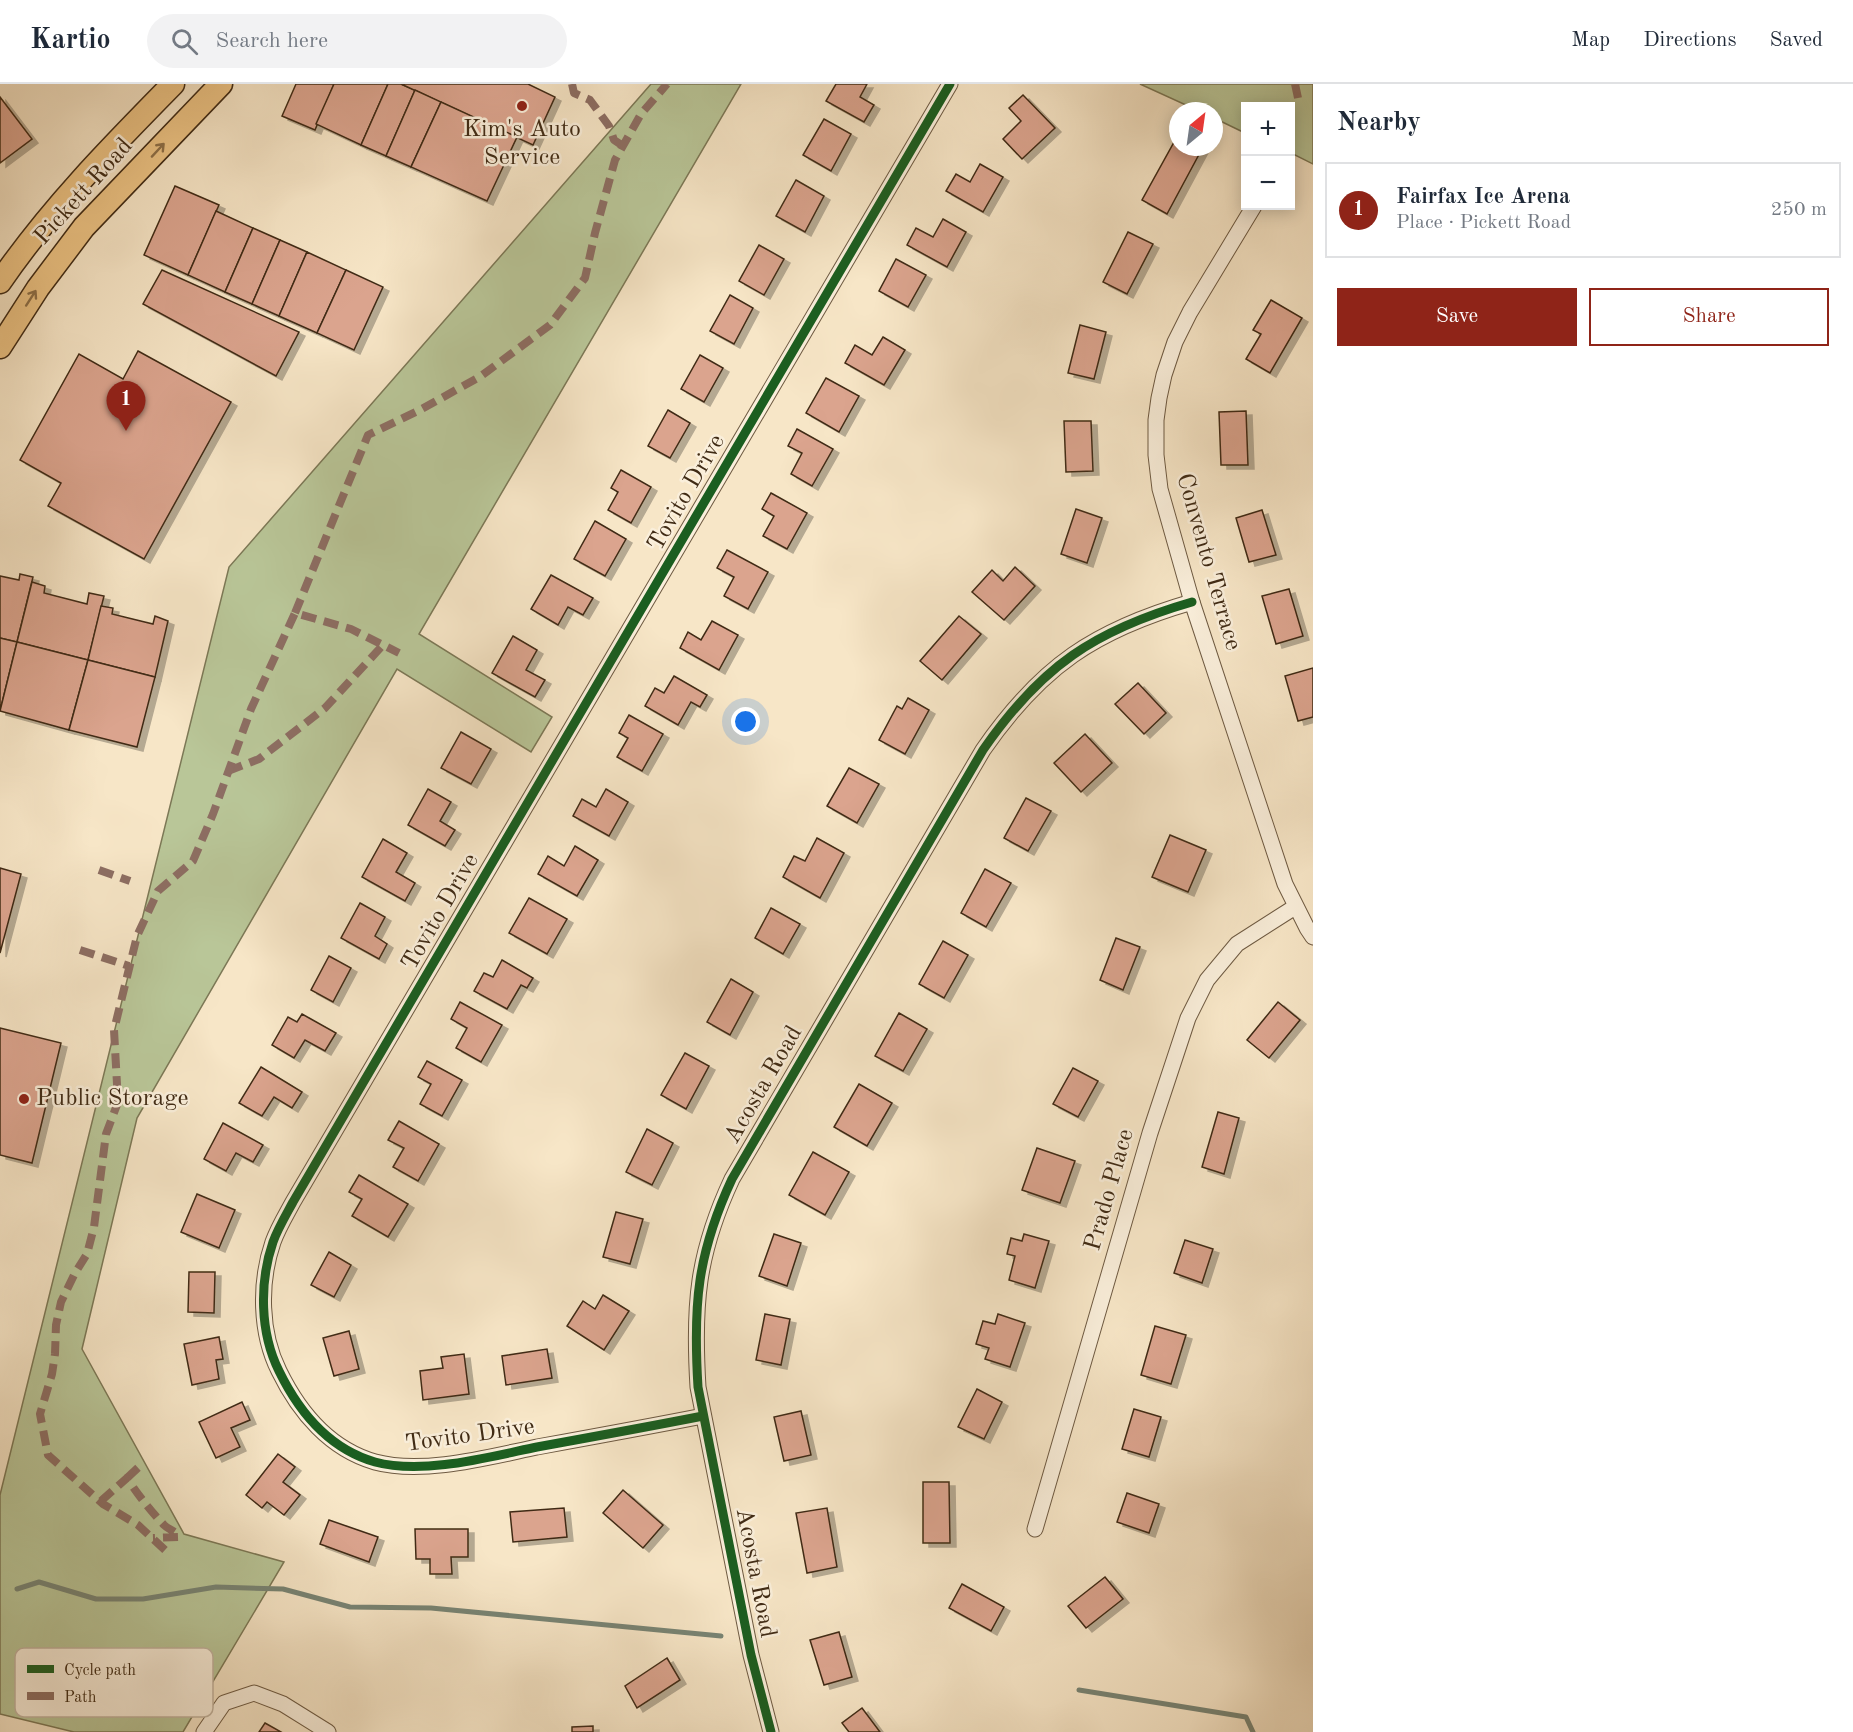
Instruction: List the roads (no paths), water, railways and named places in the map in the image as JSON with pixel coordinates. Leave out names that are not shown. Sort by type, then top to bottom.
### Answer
[{"type":"main road","name":"Pickett Road","points":[[0,282],[19,254],[89,169],[173,84]]},
{"type":"main road","name":"Pickett Road","points":[[0,347],[38,288],[84,227],[221,84]]},
{"type":"street","name":"Tovito Drive","points":[[703,1416],[415,1467],[373,1461],[349,1452],[328,1438],[310,1419],[287,1388],[276,1366],[267,1338],[264,1313],[264,1284],[267,1265],[279,1229],[293,1202],[950,84]]},
{"type":"street","name":"Convento Terrace","points":[[1252,210],[1190,312],[1175,342],[1164,375],[1156,420],[1157,475],[1192,602],[1285,884],[1295,907],[1313,936]]},
{"type":"street","name":"Acosta Road","points":[[771,1732],[751,1655],[703,1416],[696,1347],[696,1300],[705,1251],[720,1203],[983,750],[1022,698],[1045,675],[1099,638],[1141,619],[1192,602]]},
{"type":"street","name":"Prado Place","points":[[1035,1529],[1147,1144],[1188,1018],[1207,980],[1217,965],[1237,944],[1295,907]]},
{"type":"street","points":[[204,1732],[224,1703],[254,1693],[283,1704],[328,1732]]},
{"type":"waterway","points":[[17,1589],[39,1582],[96,1599],[143,1599],[216,1587],[283,1589],[350,1607],[431,1608],[721,1636]]},
{"type":"waterway","points":[[1079,1690],[1246,1717],[1253,1732]]},
{"type":"place","name":"Kim's Auto Service","points":[[522,106]]},
{"type":"place","name":"Fairfax Ice Arena","points":[[126,431]]},
{"type":"place","name":"Public Storage","points":[[24,1099]]}]
